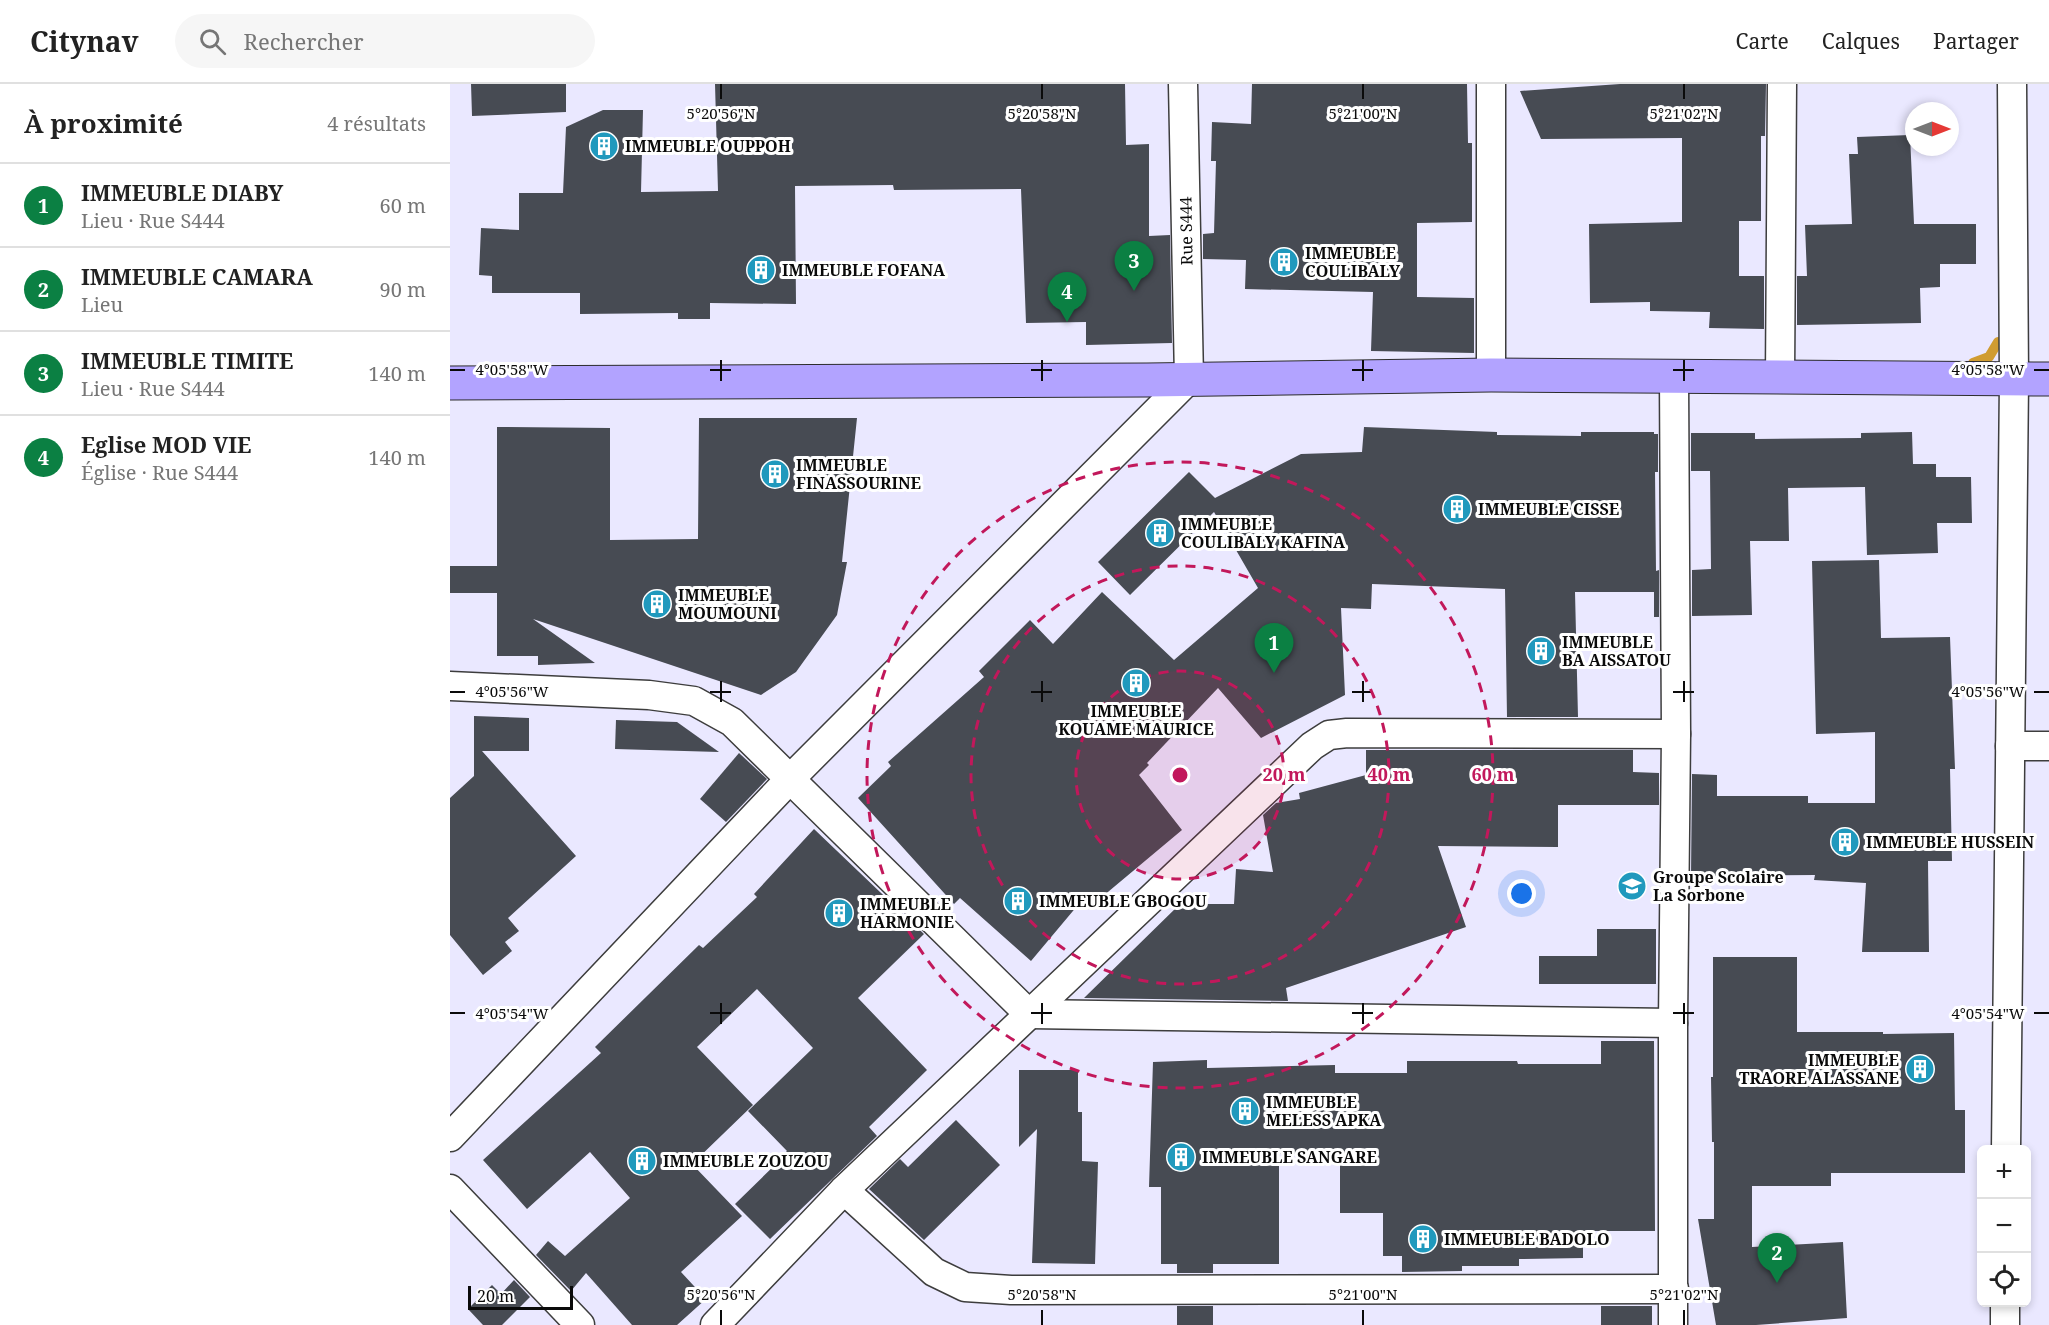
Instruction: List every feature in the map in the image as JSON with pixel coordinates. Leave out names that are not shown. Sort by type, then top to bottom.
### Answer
[{"type":"street","name":"Rue S444","points":[[1183,84],[1189,379]]},
{"type":"street","points":[[1491,84],[1491,375]]},
{"type":"street","points":[[1780,378],[1782,84]]},
{"type":"street","points":[[2006,1145],[2014,380],[2012,84]]},
{"type":"street","points":[[450,383],[1491,375],[2049,380]]},
{"type":"street","points":[[1673,1325],[1676,734],[1674,377]]},
{"type":"street","points":[[450,1137],[789,780],[1189,379]]},
{"type":"street","points":[[450,686],[649,694],[694,701],[732,722],[1029,1014],[1673,1023]]},
{"type":"street","points":[[715,1325],[844,1190],[1312,746],[1329,735],[1347,733],[1676,734]]},
{"type":"street","points":[[2010,746],[2049,746]]},
{"type":"street","points":[[450,1189],[580,1325]]},
{"type":"street","points":[[844,1190],[934,1272],[965,1287],[1011,1290],[1674,1289]]},
{"type":"street","points":[[2005,1307],[2005,1325]]},
{"type":"building","points":[[471,84],[566,84],[566,112],[472,116]]},
{"type":"building","points":[[715,84],[1125,84],[1126,145],[1149,144],[1149,236],[1170,235],[1172,343],[1086,345],[1086,322],[1026,323],[1021,189],[894,190],[893,185],[795,186],[796,304],[710,303],[710,319],[678,319],[678,313],[580,314],[580,293],[492,293],[492,276],[479,275],[481,228],[519,230],[519,193],[563,193],[566,127],[603,110],[643,110],[641,192],[718,191]]},
{"type":"building","points":[[1252,84],[1467,84],[1468,143],[1472,143],[1472,222],[1417,223],[1417,297],[1474,298],[1474,353],[1371,351],[1373,292],[1245,289],[1246,260],[1203,259],[1203,234],[1214,233],[1216,161],[1211,161],[1212,122],[1251,124]]},
{"type":"building","points":[[1620,84],[1766,84],[1765,136],[1761,136],[1761,221],[1739,221],[1739,276],[1764,276],[1764,329],[1709,328],[1710,312],[1650,311],[1650,302],[1590,303],[1589,224],[1682,222],[1682,138],[1541,139],[1520,91]]},
{"type":"building","points":[[1905,135],[1905,156],[1911,156],[1914,224],[1976,224],[1976,264],[1940,264],[1940,287],[1920,288],[1921,323],[1797,325],[1797,276],[1807,276],[1805,225],[1852,224],[1849,154],[1858,154],[1857,137]]},
{"type":"building","points":[[699,418],[857,418],[842,562],[847,562],[837,615],[796,672],[761,695],[533,619],[595,663],[538,665],[538,656],[497,656],[497,593],[450,593],[450,566],[497,566],[497,427],[610,428],[610,540],[698,539]]},
{"type":"building","points":[[1364,427],[1497,432],[1497,435],[1581,436],[1581,432],[1654,432],[1658,434],[1658,472],[1655,472],[1659,617],[1654,617],[1654,592],[1575,592],[1578,717],[1507,717],[1505,589],[1372,584],[1371,609],[1341,608],[1345,695],[1261,738],[1218,688],[1147,763],[1149,765],[1139,775],[1182,830],[1090,907],[1083,899],[1031,961],[960,898],[954,904],[858,798],[891,766],[888,762],[984,677],[979,671],[1030,620],[1053,644],[1102,592],[1174,660],[1258,588],[1214,512],[1130,595],[1098,562],[1189,472],[1215,498],[1301,454],[1362,452]]},
{"type":"building","points":[[1912,432],[1913,464],[1936,464],[1936,477],[1971,477],[1972,523],[1937,523],[1938,553],[1867,555],[1865,487],[1788,488],[1789,541],[1750,541],[1752,615],[1692,616],[1692,570],[1711,569],[1710,471],[1691,471],[1691,433],[1755,433],[1755,439],[1861,438],[1861,433]]},
{"type":"building","points":[[1879,560],[1881,638],[1950,637],[1955,769],[1950,769],[1952,861],[1928,861],[1929,952],[1862,952],[1866,883],[1814,880],[1815,875],[1691,876],[1692,774],[1717,775],[1717,796],[1808,796],[1808,803],[1875,803],[1875,732],[1816,734],[1812,561]]},
{"type":"building","points":[[474,716],[529,718],[529,751],[482,751],[576,856],[508,918],[519,931],[505,942],[512,951],[483,975],[450,935],[450,798],[474,776]]},
{"type":"building","points":[[616,720],[677,722],[719,752],[615,749]]},
{"type":"building","points":[[1366,750],[1633,750],[1633,772],[1659,773],[1659,805],[1558,805],[1558,847],[1438,846],[1466,927],[1286,988],[1288,1001],[1084,998],[1180,904],[1234,904],[1236,869],[1273,872],[1263,815],[1276,803],[1300,799],[1299,793],[1366,775]]},
{"type":"building","points":[[739,753],[767,779],[726,822],[700,799]]},
{"type":"building","points":[[814,829],[924,934],[858,998],[927,1070],[869,1127],[877,1136],[770,1239],[735,1204],[787,1151],[748,1111],[813,1048],[757,989],[697,1047],[753,1105],[692,1164],[742,1216],[681,1272],[706,1299],[677,1325],[632,1325],[586,1273],[571,1291],[536,1255],[548,1241],[565,1256],[630,1198],[590,1152],[527,1209],[483,1160],[601,1053],[595,1047],[699,945],[703,948],[757,897],[754,894]]},
{"type":"building","points":[[1597,929],[1656,929],[1656,984],[1539,984],[1539,956],[1597,956]]},
{"type":"building","points":[[1713,957],[1797,957],[1797,1032],[1954,1033],[1955,1110],[1965,1110],[1965,1173],[1831,1173],[1831,1186],[1752,1186],[1752,1247],[1843,1242],[1847,1318],[1756,1325],[1716,1325],[1698,1219],[1714,1219],[1711,1077],[1713,1077]]},
{"type":"building","points":[[1601,1041],[1654,1041],[1655,1231],[1583,1231],[1583,1258],[1519,1259],[1519,1266],[1462,1266],[1462,1271],[1402,1272],[1402,1256],[1383,1256],[1383,1213],[1340,1213],[1340,1154],[1279,1154],[1279,1264],[1213,1264],[1213,1273],[1177,1273],[1177,1264],[1161,1264],[1161,1187],[1149,1187],[1153,1062],[1207,1060],[1207,1068],[1335,1065],[1335,1073],[1407,1073],[1407,1061],[1601,1064]]},
{"type":"building","points":[[1019,1070],[1078,1070],[1078,1112],[1082,1112],[1082,1161],[1098,1162],[1095,1264],[1032,1263],[1037,1129],[1019,1147]]},
{"type":"building","points":[[956,1120],[1000,1165],[924,1240],[869,1189],[900,1159],[908,1167]]},
{"type":"building","points":[[514,1280],[530,1297],[502,1325],[483,1325],[468,1309],[492,1285],[501,1294]]},
{"type":"building","points":[[1177,1306],[1213,1306],[1213,1325],[1177,1325]]},
{"type":"building","points":[[1601,1306],[1652,1306],[1652,1325],[1601,1325]]},
{"type":"waterway","points":[[1973,363],[1989,357],[1998,342]]},
{"type":"place","name":"IMMEUBLE OUPPOH","points":[[604,146]]},
{"type":"place","name":"IMMEUBLE COULIBALY","points":[[1284,262]]},
{"type":"place","name":"IMMEUBLE FOFANA","points":[[761,270]]},
{"type":"place","name":"IMMEUBLE TIMITE","points":[[1134,291]]},
{"type":"place","name":"Eglise MOD VIE","points":[[1067,322]]},
{"type":"place","name":"IMMEUBLE FINASSOURINE","points":[[775,474]]},
{"type":"place","name":"IMMEUBLE CISSE","points":[[1457,509]]},
{"type":"place","name":"IMMEUBLE COULIBALY KAFINA","points":[[1160,533]]},
{"type":"place","name":"IMMEUBLE MOUMOUNI","points":[[657,604]]},
{"type":"place","name":"IMMEUBLE BA AISSATOU","points":[[1541,651]]},
{"type":"place","name":"IMMEUBLE DIABY","points":[[1274,673]]},
{"type":"place","name":"IMMEUBLE KOUAME MAURICE","points":[[1136,683]]},
{"type":"place","name":"IMMEUBLE HUSSEIN","points":[[1845,842]]},
{"type":"place","name":"Groupe Scolaire La Sorbone","points":[[1632,886]]},
{"type":"place","name":"IMMEUBLE GBOGOU","points":[[1018,901]]},
{"type":"place","name":"IMMEUBLE HARMONIE","points":[[839,913]]},
{"type":"place","name":"IMMEUBLE TRAORE ALASSANE","points":[[1920,1069]]},
{"type":"place","name":"IMMEUBLE MELESS APKA","points":[[1245,1111]]},
{"type":"place","name":"IMMEUBLE SANGARE","points":[[1181,1157]]},
{"type":"place","name":"IMMEUBLE ZOUZOU","points":[[642,1161]]},
{"type":"place","name":"IMMEUBLE BADOLO","points":[[1423,1239]]},
{"type":"place","name":"IMMEUBLE CAMARA","points":[[1777,1283]]}]
